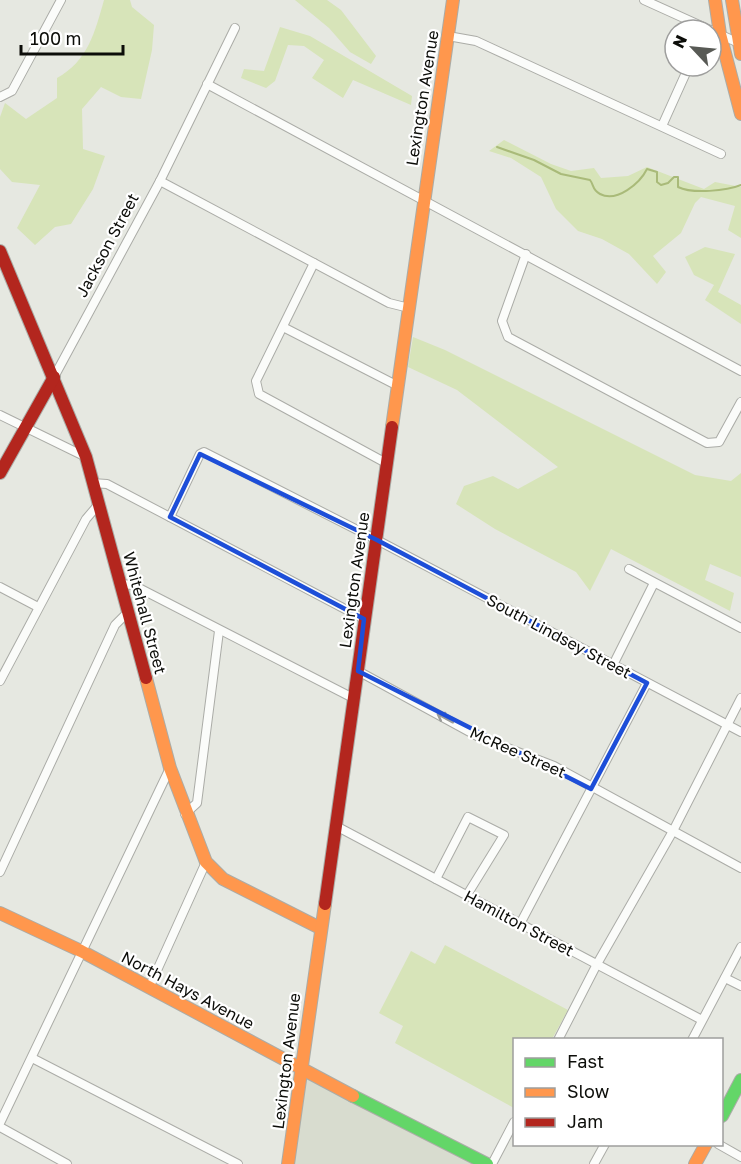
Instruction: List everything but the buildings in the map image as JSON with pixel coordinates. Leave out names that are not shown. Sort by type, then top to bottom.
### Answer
[{"type":"main road","name":"Lexington Avenue","points":[[288,1164],[423,198],[453,0]]},
{"type":"main road","points":[[715,0],[718,18]]},
{"type":"main road","points":[[732,0],[740,47]]},
{"type":"main road","points":[[723,45],[741,114]]},
{"type":"main road","name":"Whitehall Street","points":[[0,253],[86,457],[170,768],[185,814],[206,862],[223,879],[320,928]]},
{"type":"main road","name":"Jackson Street","points":[[0,473],[54,377]]},
{"type":"main road","name":"North Hays Avenue","points":[[0,913],[81,951],[302,1071],[487,1164]]},
{"type":"main road","points":[[723,1114],[741,1080]]},
{"type":"main road","points":[[695,1164],[705,1146]]},
{"type":"street","points":[[0,96],[12,91],[61,0]]},
{"type":"street","points":[[644,0],[682,18]]},
{"type":"street","name":"Jackson Street","points":[[54,377],[160,182],[235,28]]},
{"type":"street","points":[[448,36],[476,40],[721,154]]},
{"type":"street","points":[[723,36],[740,47]]},
{"type":"street","points":[[662,126],[684,78]]},
{"type":"street","points":[[207,84],[741,370]]},
{"type":"street","points":[[160,182],[389,303],[409,308]]},
{"type":"street","points":[[526,254],[502,321],[508,337],[707,443],[718,442],[741,402]]},
{"type":"street","points":[[314,263],[256,381],[259,394],[386,463]]},
{"type":"street","points":[[284,327],[398,386]]},
{"type":"street","points":[[0,415],[86,457]]},
{"type":"street","name":"South Lindsey Street","points":[[170,518],[200,454],[204,452],[377,540],[741,732]]},
{"type":"street","points":[[92,483],[107,484],[364,619]]},
{"type":"street","points":[[0,681],[86,519],[98,505]]},
{"type":"street","points":[[629,569],[741,628]]},
{"type":"street","points":[[613,665],[654,583]]},
{"type":"street","points":[[121,584],[133,585],[353,698]]},
{"type":"street","points":[[0,587],[38,607]]},
{"type":"street","points":[[0,872],[115,625],[127,614]]},
{"type":"street","points":[[185,814],[197,803],[219,631]]},
{"type":"street","name":"McRee Street","points":[[358,671],[479,737],[554,766],[591,789],[741,868]]},
{"type":"street","points":[[520,924],[647,683]]},
{"type":"street","points":[[559,1038],[597,964],[673,831],[741,698]]},
{"type":"street","points":[[67,1164],[0,1125],[170,768]]},
{"type":"street","points":[[436,879],[468,817],[504,835],[467,896]]},
{"type":"street","name":"Hamilton Street","points":[[336,826],[702,1020]]},
{"type":"street","points":[[149,988],[206,862]]},
{"type":"street","points":[[693,1038],[741,947]]},
{"type":"street","points":[[725,978],[741,986]]},
{"type":"street","points":[[32,1058],[238,1164]]},
{"type":"street","points":[[492,1164],[513,1124]]},
{"type":"street","points":[[594,1164],[604,1146]]},
{"type":"street","points":[[722,1146],[741,1157]]},
{"type":"highlighted area","points":[[200,454],[377,540],[647,683],[591,789],[358,671],[364,619],[170,517]]},
{"type":"shaded area","points":[[305,1076],[479,1164],[292,1164]]},
{"type":"green space","points":[[104,0],[130,0],[132,7],[154,25],[152,50],[141,99],[121,97],[101,87],[82,109],[83,149],[105,156],[93,189],[71,224],[55,227],[35,245],[17,228],[40,185],[12,182],[0,169],[0,117],[5,103],[26,119],[57,98],[57,78],[76,63],[89,45]]},
{"type":"green space","points":[[295,0],[327,0],[341,10],[376,56],[371,64],[350,52],[329,28]]},
{"type":"green space","points":[[280,27],[310,36],[412,96],[411,105],[353,80],[343,98],[312,78],[324,60],[304,46],[288,45],[275,81],[266,88],[241,78],[244,69],[264,71]]},
{"type":"green space","points":[[504,140],[551,164],[571,171],[594,168],[601,178],[628,176],[647,167],[704,189],[715,182],[741,187],[741,238],[728,230],[735,206],[701,197],[695,203],[681,233],[653,256],[666,272],[657,284],[629,254],[602,239],[578,231],[556,209],[541,177],[511,158],[489,151]]},
{"type":"green space","points":[[705,247],[735,254],[718,292],[741,305],[741,324],[705,300],[714,285],[694,275],[685,257]]},
{"type":"green space","points":[[413,337],[445,350],[695,475],[731,481],[741,473],[741,577],[710,564],[705,580],[734,593],[730,611],[611,549],[590,591],[576,572],[495,529],[456,504],[464,486],[493,476],[518,489],[558,467],[457,390],[408,367]]},
{"type":"green space","points":[[445,945],[568,1010],[553,1038],[513,1038],[513,1107],[395,1043],[403,1026],[379,1013],[411,951],[435,964]]},
{"type":"waterway","points":[[497,147],[534,160],[561,174],[590,180],[596,191],[607,196],[614,196],[627,190],[647,169],[657,172],[657,182],[661,185],[678,177],[678,187],[684,189],[719,190],[741,185]]},
{"type":"traffic: fast","points":[[723,1114],[741,1080]]},
{"type":"traffic: fast","points":[[353,1096],[487,1164]]},
{"type":"traffic: slow","points":[[392,427],[453,0]]},
{"type":"traffic: slow","points":[[715,0],[720,34],[741,114]]},
{"type":"traffic: slow","points":[[732,0],[741,54]]},
{"type":"traffic: slow","points":[[146,678],[170,768],[206,862],[223,879],[320,928]]},
{"type":"traffic: slow","points":[[288,1164],[325,904]]},
{"type":"traffic: slow","points":[[0,913],[81,951],[353,1096]]},
{"type":"traffic: slow","points":[[695,1164],[705,1146]]},
{"type":"traffic: jam","points":[[0,251],[86,457],[146,678]]},
{"type":"traffic: jam","points":[[0,473],[54,377]]},
{"type":"traffic: jam","points":[[325,904],[392,427]]}]
